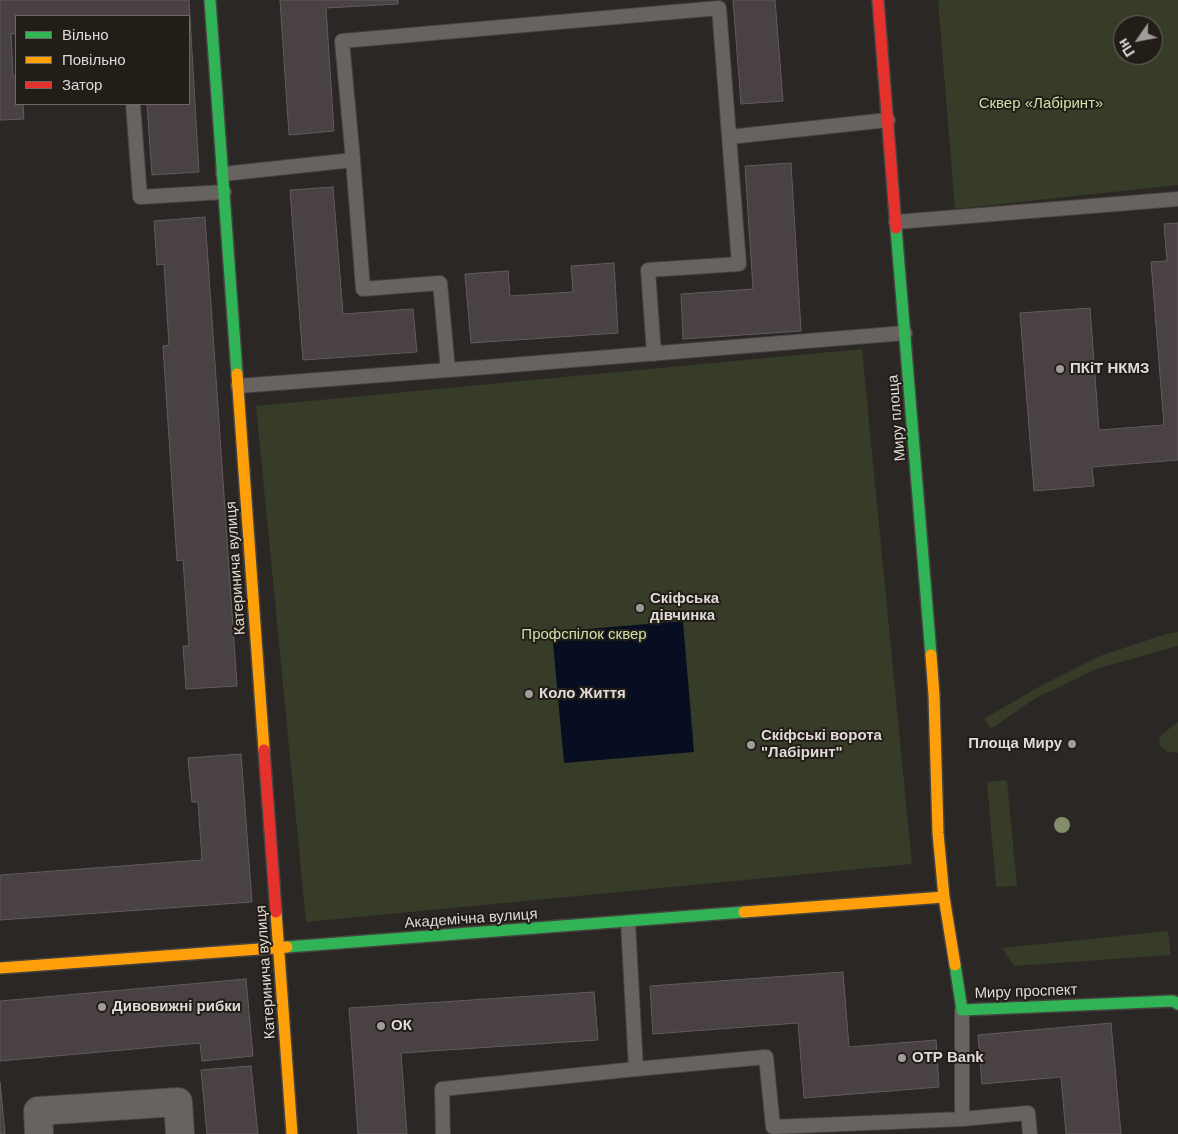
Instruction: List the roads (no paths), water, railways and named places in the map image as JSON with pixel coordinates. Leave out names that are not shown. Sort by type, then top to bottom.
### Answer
[{"type":"street","name":"Катеринича вулиця","points":[[210,0],[292,1134]]},
{"type":"street","name":"Миру площа","points":[[878,0],[934,695],[938,833]]},
{"type":"street","name":"Миру проспект","points":[[938,833],[944,897],[962,1010],[1173,1001],[1178,1004]]},
{"type":"street","name":"Академічна вулиця","points":[[0,968],[944,897]]},
{"type":"street","points":[[39,1134],[38,1111],[178,1102],[180,1134]]},
{"type":"lane","points":[[448,370],[440,283],[362,290],[342,41],[719,8],[739,264],[648,270],[654,354]]},
{"type":"lane","points":[[133,105],[140,197],[224,192]]},
{"type":"lane","points":[[729,136],[888,120]]},
{"type":"lane","points":[[223,174],[353,160]]},
{"type":"lane","points":[[896,222],[1178,200]]},
{"type":"lane","points":[[238,386],[905,333]]},
{"type":"lane","points":[[628,922],[636,1068]]},
{"type":"lane","points":[[962,1010],[962,1119]]},
{"type":"lane","points":[[444,1134],[442,1089],[636,1068],[766,1057],[773,1127],[962,1119],[1028,1113],[1030,1134]]},
{"type":"water","points":[[683,621],[694,752],[564,763],[552,632]]},
{"type":"place","name":"ПКіТ НКМЗ","points":[[1060,369]]},
{"type":"place","name":"Скіфська дівчинка","points":[[640,608]]},
{"type":"place","name":"Коло Життя","points":[[529,694]]},
{"type":"place","name":"Площа Миру","points":[[1072,744]]},
{"type":"place","name":"Скіфські ворота \"Лабіринт\"","points":[[751,745]]},
{"type":"place","name":"Дивовижні рибки","points":[[102,1007]]},
{"type":"place","name":"ОК","points":[[381,1026]]},
{"type":"place","name":"OTP Bank","points":[[902,1058]]},
{"type":"park label","name":"Сквер «Лабіринт»","points":[[1041,104]]},
{"type":"park label","name":"Профспілок сквер","points":[[584,635]]}]
